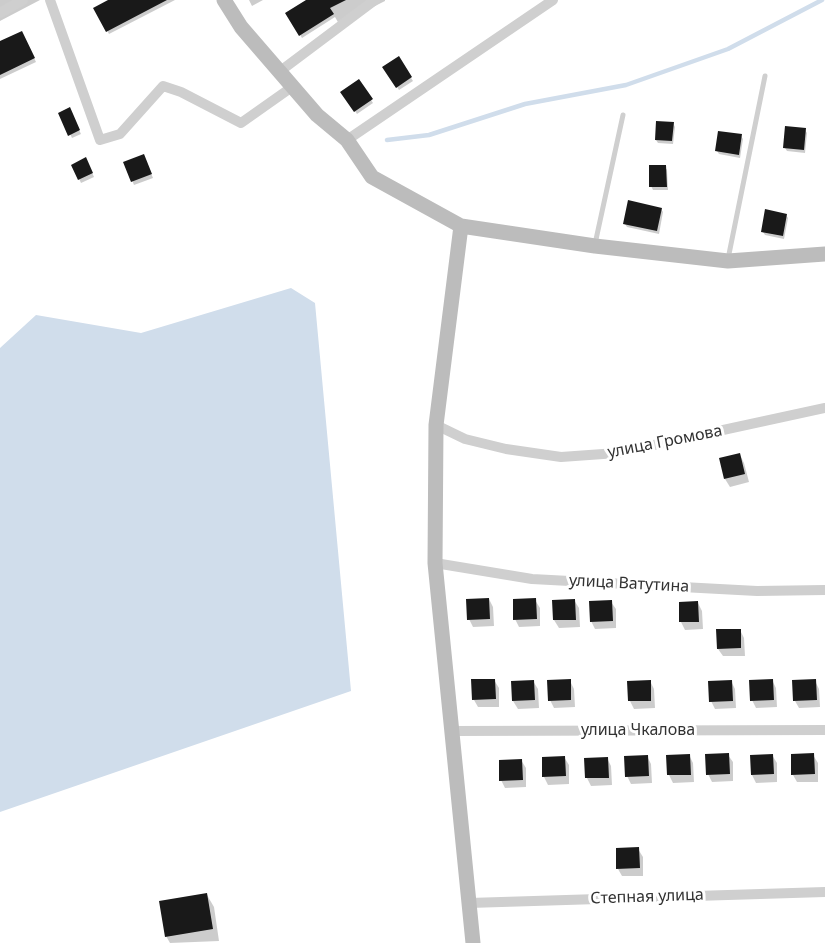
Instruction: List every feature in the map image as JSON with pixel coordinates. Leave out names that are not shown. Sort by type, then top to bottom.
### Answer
[{"type":"street","points":[[0,13],[23,0]]},
{"type":"street","points":[[50,0],[100,140],[120,134],[163,86],[181,92],[241,123],[292,87]]},
{"type":"street","points":[[225,0],[241,27],[317,115],[347,140],[372,177],[461,226],[595,246],[728,261],[825,254]]},
{"type":"street","points":[[279,72],[375,0]]},
{"type":"street","points":[[347,140],[553,0]]},
{"type":"street","points":[[461,226],[436,425],[435,563],[472,943]]},
{"type":"street","name":"улица Громова","points":[[436,425],[465,439],[506,449],[561,457],[618,453],[825,408]]},
{"type":"street","name":"улица Ватутина","points":[[435,563],[532,579],[758,591],[825,590]]},
{"type":"street","name":"улица Чкалова","points":[[452,730],[825,730]]},
{"type":"street","name":"Степная улица","points":[[469,903],[825,892]]},
{"type":"lane","points":[[728,261],[765,76]]},
{"type":"lane","points":[[595,246],[623,115]]},
{"type":"water","points":[[291,288],[315,303],[351,691],[0,812],[0,348],[36,315],[141,333]]},
{"type":"building","points":[[108,0],[167,0],[106,32],[93,8]]},
{"type":"building","points":[[306,0],[346,0],[330,8],[334,14],[299,36],[285,13]]},
{"type":"building","points":[[22,31],[35,58],[0,75],[0,41]]},
{"type":"building","points":[[399,56],[412,77],[396,88],[382,67]]},
{"type":"building","points":[[359,79],[373,99],[354,112],[340,92]]},
{"type":"building","points":[[70,107],[80,130],[68,136],[58,113]]},
{"type":"building","points":[[656,121],[674,122],[672,141],[655,140]]},
{"type":"building","points":[[785,126],[806,128],[804,150],[783,148]]},
{"type":"building","points":[[718,131],[742,134],[739,155],[715,151]]},
{"type":"building","points":[[144,154],[152,174],[131,182],[123,162]]},
{"type":"building","points":[[86,157],[93,173],[78,180],[71,165]]},
{"type":"building","points":[[649,165],[666,165],[667,187],[649,187]]},
{"type":"building","points":[[628,200],[662,208],[657,231],[623,224]]},
{"type":"building","points":[[765,209],[787,214],[783,236],[761,232]]},
{"type":"building","points":[[740,453],[745,474],[724,479],[719,458]]},
{"type":"building","points":[[489,598],[490,619],[467,620],[466,599]]},
{"type":"building","points":[[536,598],[537,619],[513,620],[513,599]]},
{"type":"building","points":[[575,599],[576,620],[553,620],[552,600]]},
{"type":"building","points":[[612,600],[613,621],[590,622],[589,601]]},
{"type":"building","points":[[698,601],[699,622],[679,622],[679,602]]},
{"type":"building","points":[[716,629],[741,629],[741,648],[717,649]]},
{"type":"building","points":[[471,679],[495,679],[496,699],[472,700]]},
{"type":"building","points":[[571,679],[571,700],[548,701],[547,680]]},
{"type":"building","points":[[773,679],[774,700],[750,701],[749,680]]},
{"type":"building","points":[[816,679],[817,700],[793,701],[792,680]]},
{"type":"building","points":[[534,680],[535,700],[512,701],[511,681]]},
{"type":"building","points":[[651,680],[651,701],[628,701],[627,681]]},
{"type":"building","points":[[732,680],[733,701],[709,702],[708,681]]},
{"type":"building","points":[[729,753],[730,774],[706,775],[705,754]]},
{"type":"building","points":[[814,753],[815,774],[791,775],[791,754]]},
{"type":"building","points":[[690,754],[691,775],[667,775],[666,755]]},
{"type":"building","points":[[773,754],[774,774],[751,775],[750,755]]},
{"type":"building","points":[[648,755],[649,776],[625,777],[624,756]]},
{"type":"building","points":[[565,756],[566,776],[542,777],[542,757]]},
{"type":"building","points":[[608,757],[609,778],[585,778],[584,758]]},
{"type":"building","points":[[522,759],[523,780],[499,781],[499,760]]},
{"type":"building","points":[[639,847],[640,868],[616,869],[616,848]]},
{"type":"building","points":[[207,893],[213,929],[165,937],[159,901]]},
{"type":"waterway","points":[[387,140],[429,135],[525,104],[626,85],[728,49],[822,0]]}]
